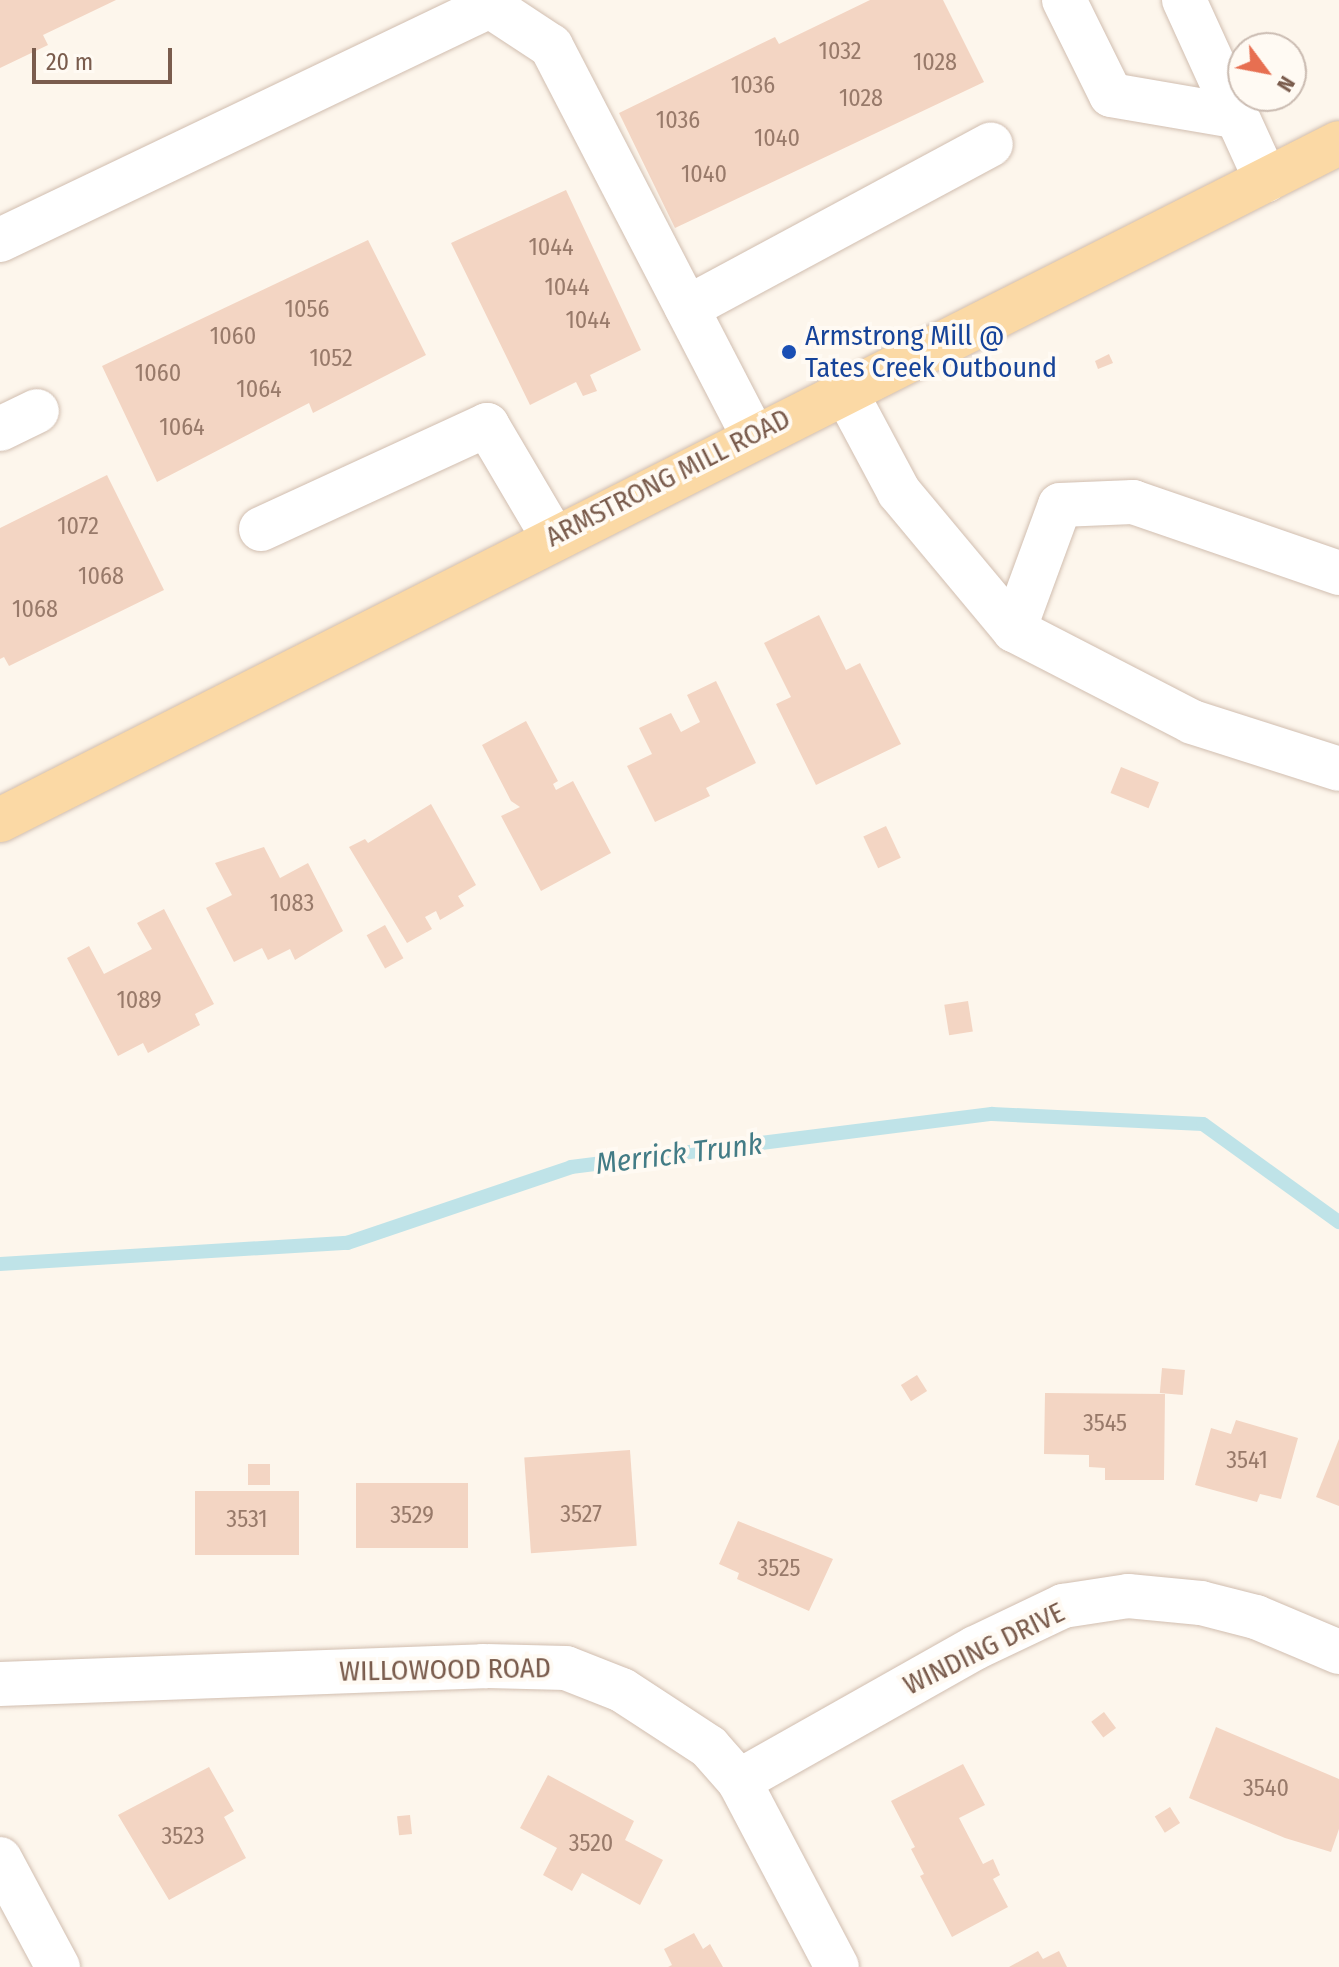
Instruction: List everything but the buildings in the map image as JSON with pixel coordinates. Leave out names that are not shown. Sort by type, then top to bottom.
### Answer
[{"type":"main road","name":"ARMSTRONG MILL ROAD","points":[[0,820],[753,435],[1339,143]]},
{"type":"street","points":[[1064,0],[1111,95],[1234,116]]},
{"type":"street","points":[[1184,0],[1234,116],[1266,180]]},
{"type":"street","points":[[0,240],[490,6],[551,46],[753,435]]},
{"type":"street","points":[[687,308],[991,144]]},
{"type":"street","points":[[844,389],[899,492],[1014,630],[1192,722],[1339,769]]},
{"type":"street","points":[[261,529],[487,425],[553,537]]},
{"type":"street","points":[[1014,630],[1060,505],[1133,502],[1339,573]]},
{"type":"street","name":"WINDING DRIVE","points":[[739,1781],[975,1648],[1063,1606],[1128,1596],[1201,1603],[1256,1617],[1339,1652]]},
{"type":"street","name":"WILLOWOOD ROAD","points":[[0,1684],[483,1666],[566,1668],[622,1690],[673,1720],[709,1747],[739,1781],[837,1967]]},
{"type":"street","points":[[0,1859],[58,1967]]},
{"type":"waterway","name":"Merrick Trunk","points":[[0,1264],[347,1243],[571,1167],[992,1114],[1203,1124],[1339,1222]]},
{"type":"place","name":"Armstrong Mill @ Tates Creek Outbound","points":[[789,352]]}]
